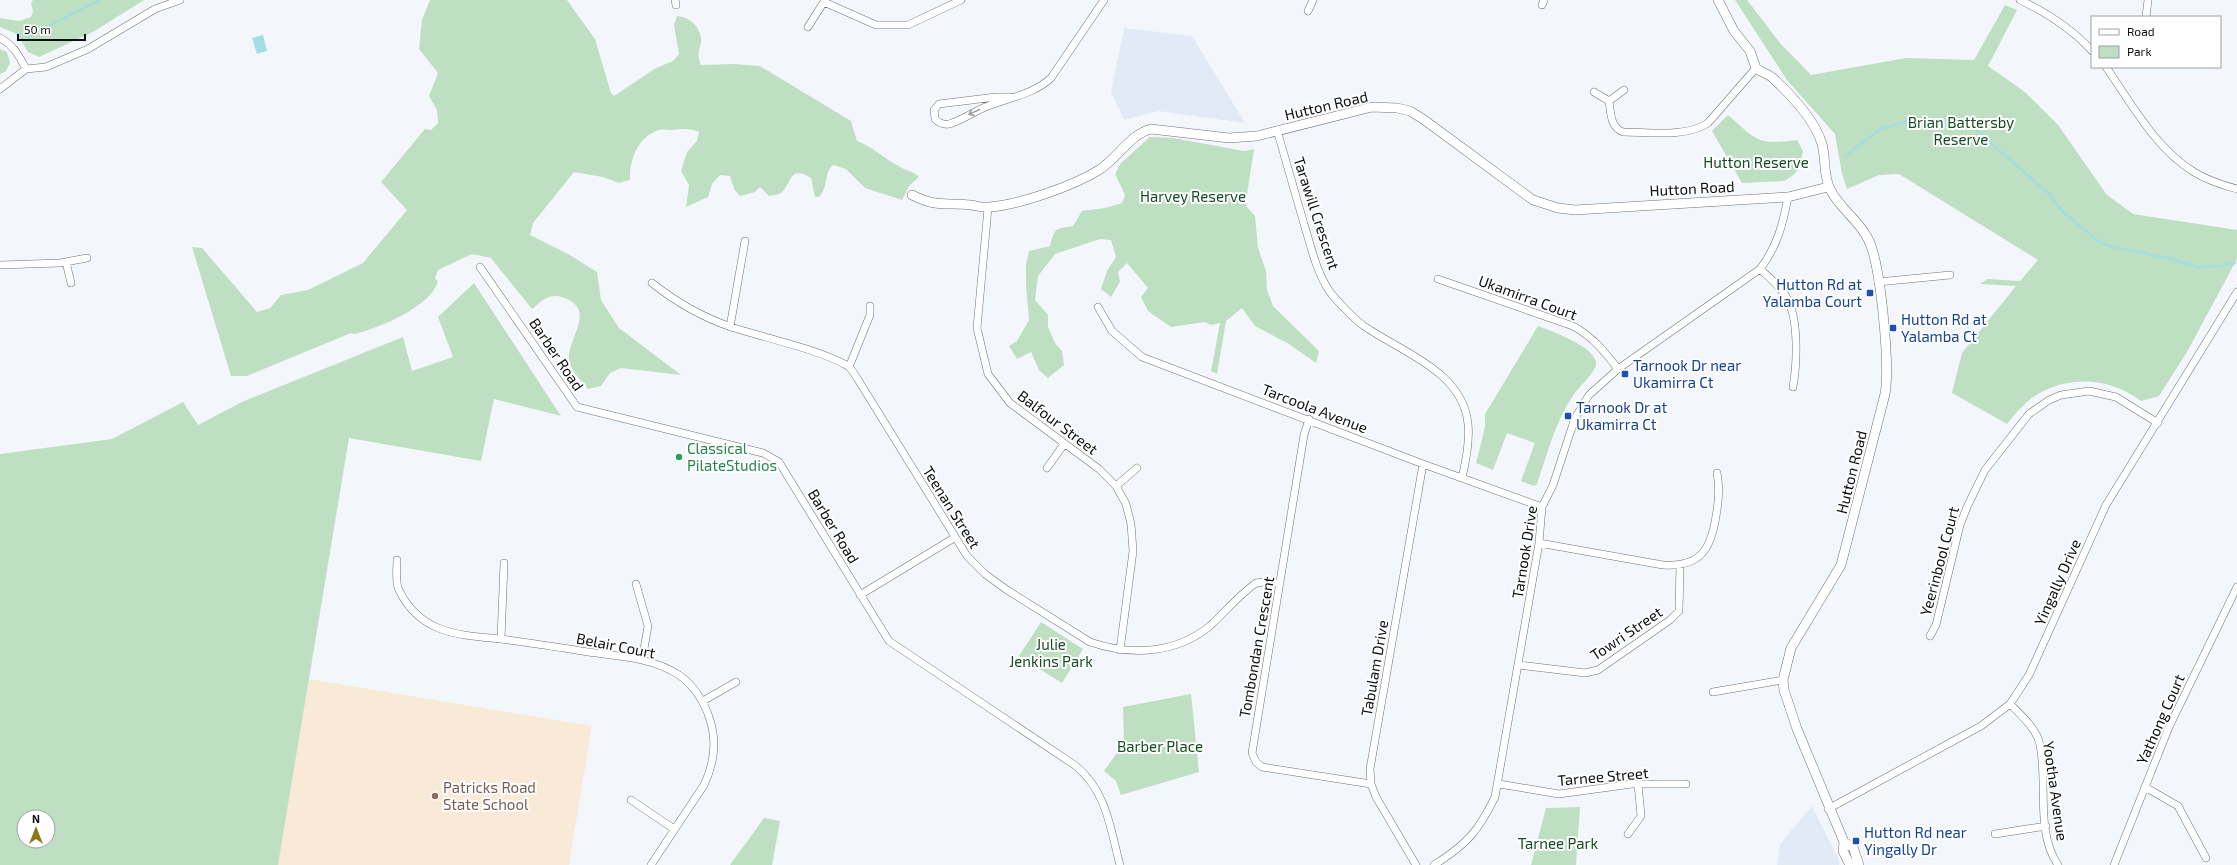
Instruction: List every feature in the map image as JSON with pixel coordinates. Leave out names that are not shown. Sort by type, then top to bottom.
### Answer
[{"type":"street","points":[[0,88],[26,70],[46,67],[88,49],[155,9],[180,0]]},
{"type":"street","points":[[808,27],[824,1],[876,25],[908,25],[960,0]]},
{"type":"street","points":[[1010,97],[996,96],[939,104],[934,110],[935,119],[942,124],[949,124],[1010,97],[1032,91],[1051,78],[1104,0]]},
{"type":"street","points":[[1308,11],[1314,0]]},
{"type":"street","points":[[1718,0],[1734,31],[1750,52],[1756,68],[1773,78],[1805,115],[1818,134],[1823,146],[1828,187]]},
{"type":"street","points":[[2020,0],[2048,15],[2065,27],[2091,50]]},
{"type":"street","points":[[2146,16],[2148,0]]},
{"type":"street","points":[[0,38],[8,42],[16,51],[26,70]]},
{"type":"street","points":[[1610,101],[1613,124],[1618,130],[1623,132],[1686,131],[1700,128],[1708,123],[1756,68]]},
{"type":"street","points":[[2107,68],[2157,138],[2172,155],[2198,174],[2237,189]]},
{"type":"street","points":[[1610,101],[1624,90]]},
{"type":"street","points":[[1594,92],[1610,101]]},
{"type":"street","name":"Hutton Road","points":[[912,195],[938,205],[970,205],[988,208],[1018,202],[1085,177],[1100,169],[1141,132],[1151,129],[1229,138],[1257,136],[1361,109],[1383,107],[1410,111],[1533,200],[1558,208],[1575,210],[1788,197],[1828,187],[1837,201],[1856,221],[1869,240],[1873,250],[1887,358],[1888,378],[1841,565],[1791,648],[1783,680],[1784,690],[1796,729],[1828,809],[1844,842],[1844,850],[1848,864]]},
{"type":"street","name":"Tarawill Crescent","points":[[1277,130],[1317,266],[1330,292],[1362,325],[1433,368],[1447,381],[1458,396],[1465,411],[1468,424],[1467,453],[1462,478]]},
{"type":"street","name":"Tarnook Drive","points":[[1434,865],[1459,849],[1475,833],[1492,804],[1499,784],[1539,543],[1542,507],[1551,488],[1568,434],[1582,405],[1598,385],[1618,369],[1760,269],[1776,244],[1784,219],[1788,197]]},
{"type":"street","name":"Balfour Street","points":[[988,208],[977,328],[988,374],[1010,403],[1099,469],[1116,486],[1126,504],[1131,524],[1133,551],[1120,650]]},
{"type":"street","points":[[730,327],[745,241]]},
{"type":"street","points":[[0,265],[66,262],[87,258]]},
{"type":"street","points":[[66,262],[70,283]]},
{"type":"street","name":"Barber Road","points":[[480,267],[576,407],[763,453],[779,462],[889,641],[1089,776],[1102,800],[1120,865]]},
{"type":"street","points":[[1760,269],[1780,288],[1788,300],[1792,312],[1798,357],[1793,387]]},
{"type":"street","points":[[1878,282],[1950,275]]},
{"type":"street","name":"Ukamirra Court","points":[[1438,279],[1573,326],[1587,334],[1598,344],[1618,369]]},
{"type":"street","points":[[652,283],[667,295],[698,314],[730,327],[816,353],[849,367],[870,314],[870,306]]},
{"type":"street","name":"Yingally Drive","points":[[1828,809],[1981,726],[2010,704],[2029,675],[2106,505],[2235,302],[2237,292]]},
{"type":"street","name":"Tarcoola Avenue","points":[[1098,307],[1112,331],[1142,357],[1309,419],[1423,464],[1542,507]]},
{"type":"street","name":"Teenan Street","points":[[849,367],[954,538],[976,566],[1007,590],[1090,642],[1120,650],[1144,651],[1183,643],[1198,635],[1211,625],[1256,584],[1263,582],[1280,583]]},
{"type":"street","name":"Yeerinbool Court","points":[[1930,636],[1936,625],[1960,525],[1967,506],[1986,470],[2029,414],[2049,400],[2061,395],[2089,391],[2116,397],[2158,423]]},
{"type":"street","name":"Tombondan Crescent","points":[[1309,419],[1304,435],[1252,754],[1256,762],[1269,769],[1371,784]]},
{"type":"street","points":[[1047,468],[1064,444]]},
{"type":"street","name":"Tabulam Drive","points":[[1416,865],[1376,797],[1371,784],[1370,768],[1423,464]]},
{"type":"street","points":[[1116,486],[1137,468]]},
{"type":"street","points":[[1539,543],[1663,566],[1680,566],[1702,554],[1710,545],[1721,490],[1717,473]]},
{"type":"street","points":[[860,595],[954,538]]},
{"type":"street","name":"Belair Court","points":[[397,560],[398,589],[416,615],[439,630],[455,634],[501,639],[642,660],[667,668],[680,676],[703,702],[713,729],[713,759],[704,785],[651,865]]},
{"type":"street","points":[[501,639],[504,563]]},
{"type":"street","name":"Towri Street","points":[[1519,665],[1584,673],[1598,670],[1670,620],[1678,611],[1680,566]]},
{"type":"street","points":[[636,584],[648,626],[642,660]]},
{"type":"street","name":"Yathong Court","points":[[2114,865],[2169,727],[2237,587]]},
{"type":"street","points":[[1713,692],[1783,680]]},
{"type":"street","points":[[703,702],[736,682]]},
{"type":"street","name":"Yootha Avenue","points":[[2010,704],[2033,730],[2040,744],[2046,826],[2053,858],[2058,865]]},
{"type":"street","name":"Tarnee Street","points":[[1499,784],[1559,794],[1638,784],[1686,784]]},
{"type":"street","points":[[1628,834],[1641,816],[1638,784]]},
{"type":"street","points":[[2145,787],[2178,806],[2206,858]]},
{"type":"street","points":[[631,800],[674,829]]},
{"type":"street","points":[[1994,834],[2046,826]]},
{"type":"street","name":"Hutton Road","points":[[1844,842],[1853,847],[1859,865]]},
{"type":"shaded area","points":[[1124,28],[1192,36],[1245,123],[1158,111],[1124,120],[1111,92]]},
{"type":"shaded area","name":"Patricks Road State School","points":[[309,679],[592,726],[569,865],[278,865]]},
{"type":"shaded area","points":[[1812,806],[1840,862],[1839,865],[1777,865],[1780,844]]},
{"type":"green space","points":[[33,0],[144,0],[93,32],[39,57],[28,52],[17,34],[0,27],[0,18],[19,21],[31,17],[33,11],[31,3]]},
{"type":"green space","points":[[430,0],[567,0],[595,39],[611,93],[614,96],[656,68],[673,61],[679,54],[674,25],[677,16],[686,18],[693,22],[700,33],[701,42],[699,60],[701,65],[734,64],[760,66],[851,121],[857,141],[919,177],[909,186],[902,200],[865,188],[846,169],[833,165],[828,172],[824,189],[819,197],[815,197],[811,178],[804,174],[794,174],[781,193],[769,196],[760,187],[755,192],[740,196],[734,189],[730,176],[720,175],[712,184],[708,197],[686,207],[689,185],[681,171],[687,152],[697,141],[699,132],[686,129],[659,130],[645,138],[640,143],[633,157],[630,180],[619,183],[603,177],[574,172],[533,223],[530,235],[568,254],[597,272],[601,300],[619,328],[681,375],[621,368],[610,373],[601,386],[588,389],[575,374],[569,360],[571,347],[579,322],[580,315],[578,308],[572,302],[562,297],[553,296],[542,301],[532,309],[491,258],[472,254],[438,270],[435,278],[438,281],[433,290],[415,308],[403,315],[377,327],[355,334],[351,333],[247,376],[231,376],[192,247],[202,248],[257,312],[270,308],[281,295],[308,290],[363,263],[407,210],[381,182],[425,129],[431,130],[438,123],[437,110],[429,96],[438,73],[419,49],[422,20]]},
{"type":"green space","name":"Brian Battersby Reserve","points":[[1735,0],[1747,0],[1780,43],[1811,75],[1906,58],[1974,60],[2005,5],[2017,10],[1988,66],[2025,92],[2058,125],[2107,195],[2133,214],[2237,230],[2237,259],[2187,352],[2159,396],[2141,401],[2129,393],[2104,384],[2077,382],[2064,384],[2051,388],[2029,400],[2007,424],[1952,393],[1962,353],[2016,286],[1980,284],[1987,279],[2020,281],[2038,260],[1899,174],[1879,175],[1847,189],[1842,174],[1835,134],[1787,80]]},
{"type":"green space","points":[[0,49],[7,52],[10,63],[6,71],[0,74]]},
{"type":"green space","name":"Hutton Reserve","points":[[1728,115],[1752,136],[1758,139],[1773,142],[1797,140],[1803,151],[1799,169],[1784,181],[1742,183],[1712,131]]},
{"type":"green space","name":"Harvey Reserve","points":[[1150,137],[1173,138],[1244,151],[1254,149],[1246,201],[1247,207],[1255,216],[1258,248],[1266,271],[1267,290],[1273,306],[1319,351],[1316,363],[1289,344],[1255,326],[1242,308],[1226,321],[1217,374],[1211,371],[1220,323],[1211,325],[1205,322],[1171,327],[1148,311],[1141,297],[1148,288],[1127,263],[1118,272],[1120,282],[1111,297],[1101,289],[1107,271],[1116,257],[1111,240],[1100,239],[1055,254],[1038,276],[1035,300],[1048,315],[1048,327],[1055,343],[1062,351],[1064,365],[1048,378],[1039,370],[1031,352],[1017,359],[1009,346],[1017,341],[1029,320],[1026,265],[1029,251],[1050,246],[1056,230],[1073,226],[1082,211],[1105,208],[1122,203],[1125,195],[1115,174],[1121,163]]},
{"type":"green space","points":[[474,283],[561,416],[494,399],[481,461],[349,438],[278,865],[0,865],[0,454],[112,439],[183,402],[198,425],[244,401],[403,337],[412,371],[453,357],[438,317]]},
{"type":"green space","points":[[1538,326],[1580,345],[1593,356],[1596,365],[1588,378],[1574,394],[1562,415],[1552,438],[1537,484],[1534,486],[1521,481],[1535,443],[1507,433],[1493,470],[1476,463],[1485,427],[1485,414]]},
{"type":"green space","name":"Julie Jenkins Park","points":[[1041,622],[1083,649],[1062,683],[1019,656]]},
{"type":"green space","name":"Barber Place","points":[[1191,694],[1199,772],[1121,795],[1116,781],[1104,771],[1124,743],[1123,707]]},
{"type":"green space","name":"Tarnee Park","points":[[1580,807],[1576,865],[1531,865],[1546,808]]},
{"type":"green space","points":[[764,818],[780,821],[772,865],[730,865]]},
{"type":"water","points":[[263,35],[267,51],[257,54],[252,38]]},
{"type":"waterway","points":[[27,37],[100,0]]},
{"type":"waterway","points":[[1845,156],[1881,129],[1905,122],[1948,123],[1974,128],[2050,195],[2063,212],[2098,241],[2113,247],[2168,258],[2197,267],[2221,266],[2235,263]]},
{"type":"place","name":"Hutton Rd at Yalamba Court","points":[[1870,293]]},
{"type":"place","name":"Hutton Rd at Yalamba Ct","points":[[1893,328]]},
{"type":"place","name":"Tarnook Dr near Ukamirra Ct","points":[[1625,374]]},
{"type":"place","name":"Tarnook Dr at Ukamirra Ct","points":[[1568,416]]},
{"type":"place","name":"Classical PilateStudios","points":[[679,457]]},
{"type":"place","name":"Patricks Road State School","points":[[435,796]]},
{"type":"place","name":"Hutton Rd near Yingally Dr","points":[[1856,841]]}]
